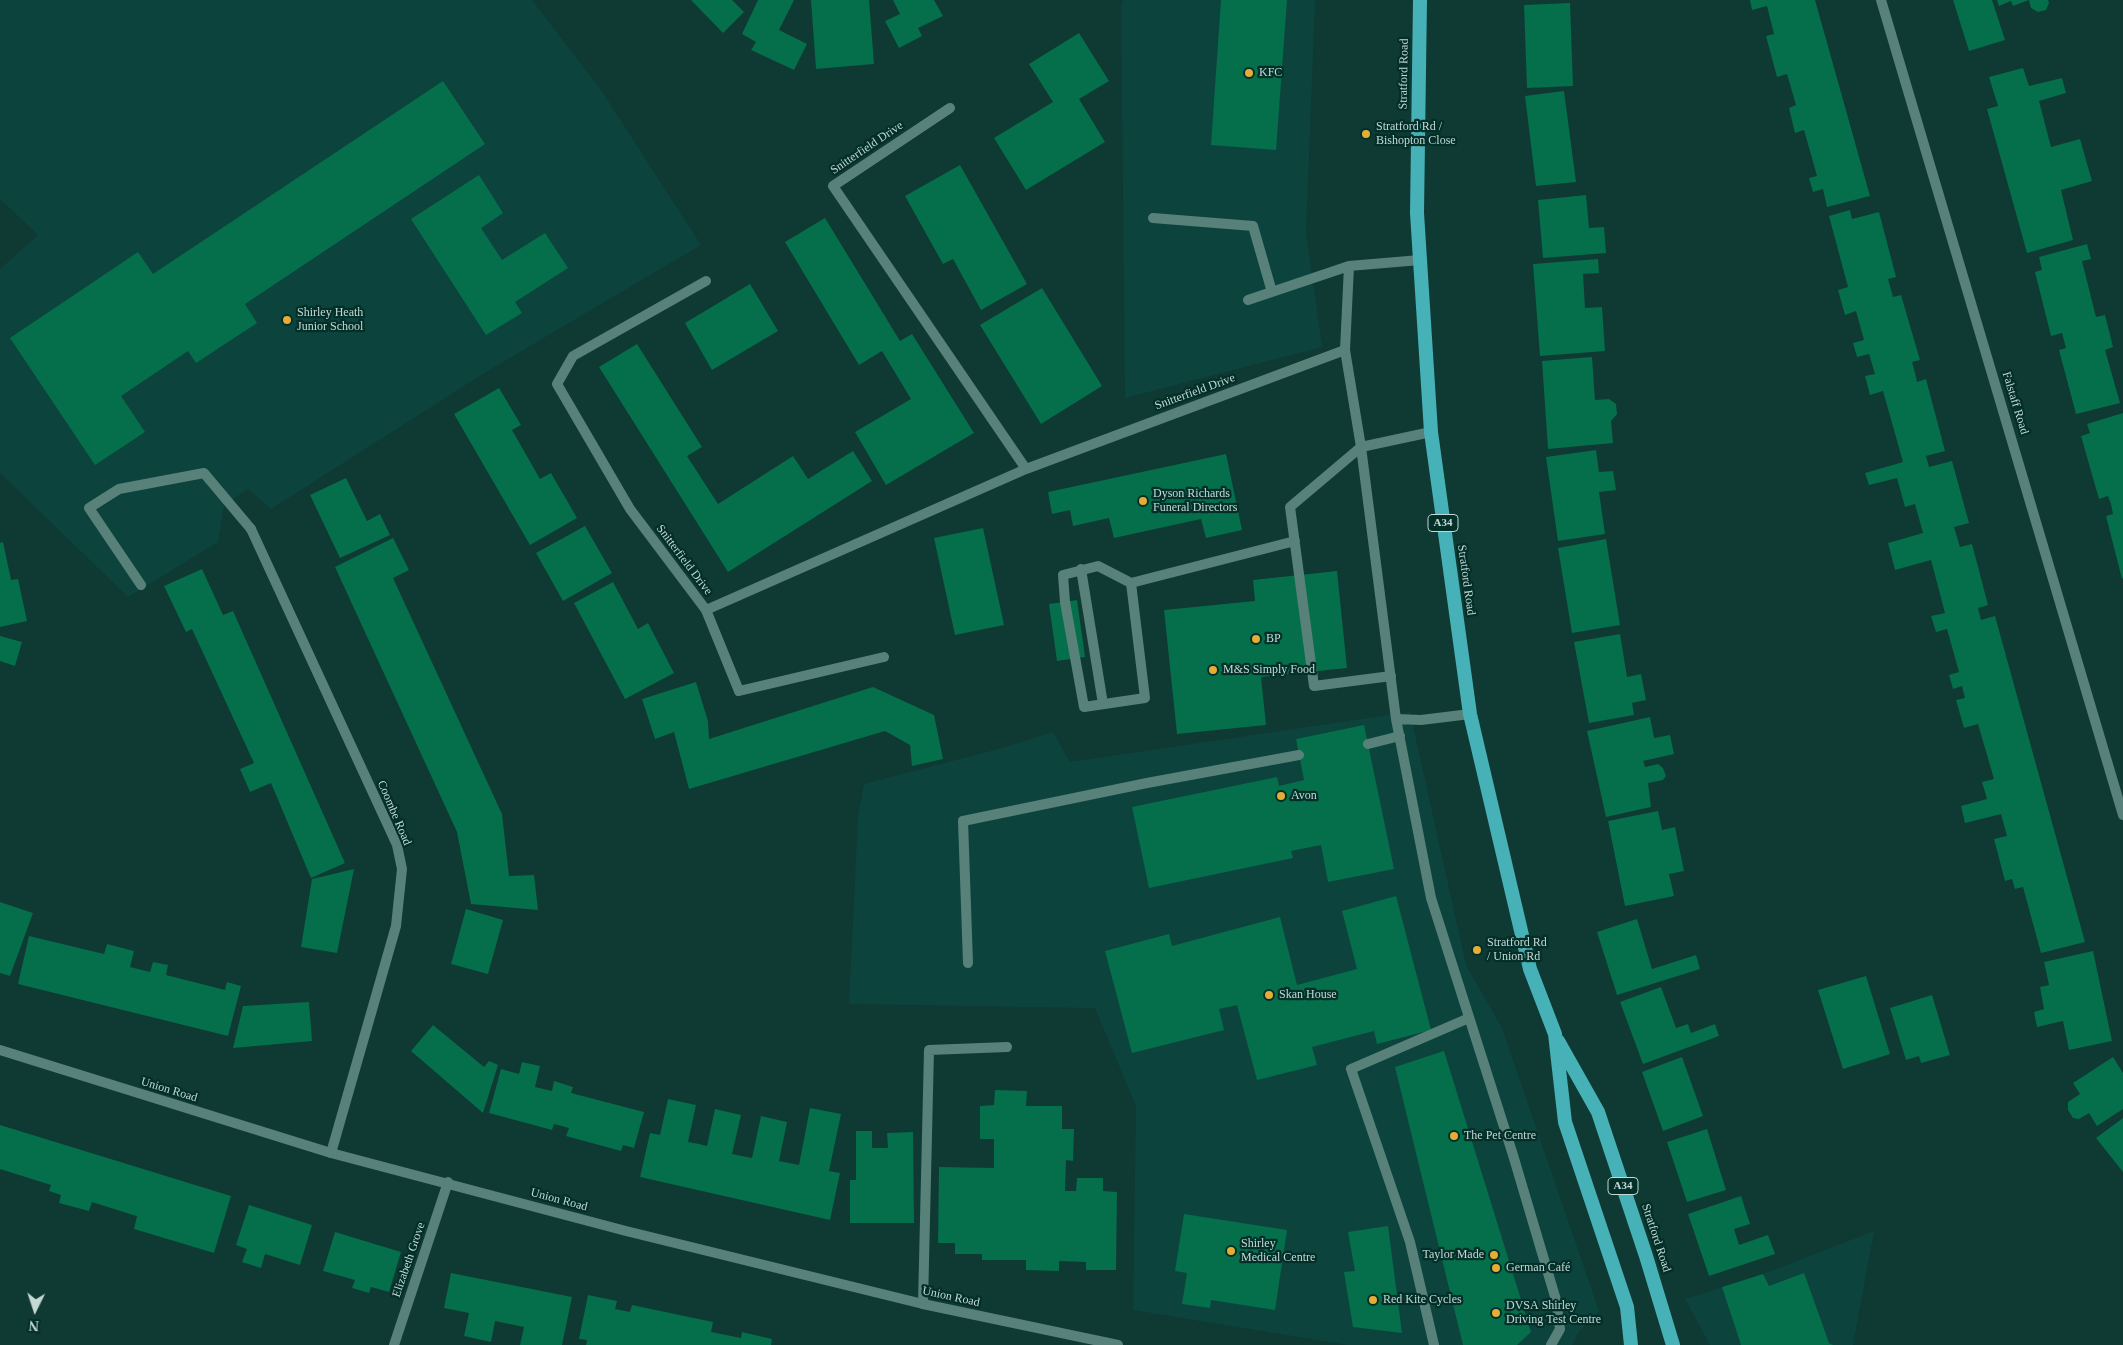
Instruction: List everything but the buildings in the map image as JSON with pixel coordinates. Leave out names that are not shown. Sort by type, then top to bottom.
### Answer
[{"type":"highway","name":"Stratford Road","points":[[1420,0],[1417,213],[1431,432],[1470,714],[1530,969],[1554,1034],[1598,1112],[1646,1256],[1673,1345]]},
{"type":"highway","name":"Stratford Road","points":[[1554,1034],[1565,1122],[1627,1307],[1631,1345]]},
{"type":"street","name":"Falstaff Road","points":[[1880,0],[2123,814]]},
{"type":"street","name":"Snitterfield Drive","points":[[950,108],[833,186],[1026,469]]},
{"type":"street","points":[[1153,218],[1253,226],[1272,292]]},
{"type":"street","points":[[1248,300],[1349,266],[1420,260]]},
{"type":"street","points":[[1349,266],[1344,350],[1361,447],[1396,719],[1431,898],[1513,1155],[1556,1300],[1560,1329],[1551,1345]]},
{"type":"street","name":"Snitterfield Drive","points":[[706,281],[573,356],[557,384],[630,509],[706,610],[1026,469],[1344,350]]},
{"type":"street","points":[[1391,676],[1314,686],[1290,507],[1361,447],[1431,432]]},
{"type":"street","name":"Coombe Road","points":[[141,585],[88,508],[119,488],[204,473],[251,529],[397,845],[402,869],[396,926],[331,1153]]},
{"type":"street","points":[[1131,583],[1145,698],[1084,707],[1065,602],[1063,575],[1098,566],[1131,583],[1295,541]]},
{"type":"street","points":[[1081,569],[1103,704]]},
{"type":"street","points":[[706,610],[739,691],[884,657]]},
{"type":"street","points":[[1396,719],[1420,720],[1470,714]]},
{"type":"street","points":[[1368,744],[1400,736]]},
{"type":"street","points":[[968,963],[964,822],[1128,787],[1299,755]]},
{"type":"street","points":[[1434,1345],[1410,1242],[1351,1069],[1469,1018]]},
{"type":"street","points":[[922,1304],[929,1050],[1007,1047]]},
{"type":"street","name":"Union Road","points":[[0,1050],[331,1153],[448,1182],[626,1231],[922,1304],[1118,1345]]},
{"type":"street","name":"Elizabeth Grove","points":[[394,1345],[448,1182]]},
{"type":"shaded area","name":"Shirley Heath Junior School","points":[[0,0],[532,0],[601,90],[701,245],[486,372],[271,509],[248,489],[224,505],[218,542],[128,597],[0,473],[0,269],[38,235],[0,199]]},
{"type":"shaded area","points":[[1124,0],[1315,0],[1306,232],[1322,347],[1125,398],[1121,3]]},
{"type":"shaded area","points":[[1410,712],[1466,965],[1502,1028],[1599,1311],[1579,1332],[1572,1345],[1348,1345],[1133,1310],[1136,1106],[1095,1008],[849,1004],[858,817],[864,784],[1002,748],[1053,732],[1070,762]]},
{"type":"shaded area","points":[[1874,1231],[1853,1345],[1710,1345],[1685,1299],[1758,1276]]},
{"type":"place","name":"KFC","points":[[1249,73]]},
{"type":"place","name":"Stratford Rd / Bishopton Close","points":[[1366,134]]},
{"type":"place","name":"Shirley Heath Junior School","points":[[287,320]]},
{"type":"place","name":"Dyson Richards Funeral Directors","points":[[1143,501]]},
{"type":"place","name":"BP","points":[[1256,639]]},
{"type":"place","name":"M&S Simply Food","points":[[1213,670]]},
{"type":"place","name":"Avon","points":[[1281,796]]},
{"type":"place","name":"Stratford Rd / Union Rd","points":[[1477,950]]},
{"type":"place","name":"Skan House","points":[[1269,995]]},
{"type":"place","name":"The Pet Centre","points":[[1454,1136]]},
{"type":"place","name":"Shirley Medical Centre","points":[[1231,1251]]},
{"type":"place","name":"Taylor Made","points":[[1494,1255]]},
{"type":"place","name":"German Café","points":[[1496,1268]]},
{"type":"place","name":"Red Kite Cycles","points":[[1373,1300]]},
{"type":"place","name":"DVSA Shirley Driving Test Centre","points":[[1496,1313]]}]
